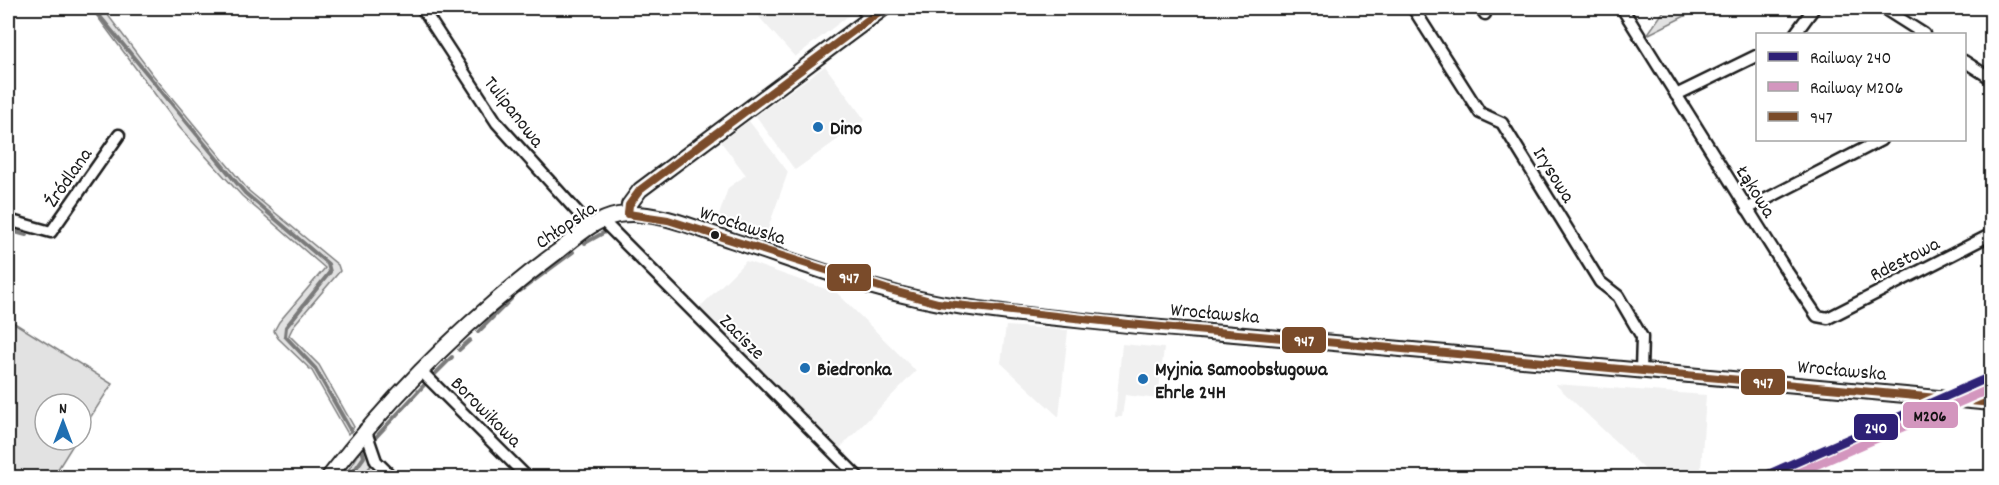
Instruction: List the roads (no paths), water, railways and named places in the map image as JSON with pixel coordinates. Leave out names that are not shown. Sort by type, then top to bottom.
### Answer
[{"type":"street","name":"Tulipanowa","points":[[422,8],[497,123],[596,224]]},
{"type":"street","name":"Chłopska","points":[[328,477],[365,429],[420,370],[468,323],[509,288],[596,224],[615,215],[628,214],[629,204],[640,190],[866,12],[884,8]]},
{"type":"street","name":"Irysowa","points":[[1413,8],[1480,113],[1502,123],[1600,282],[1618,296],[1642,337],[1641,371]]},
{"type":"street","name":"Łąkowa","points":[[1622,8],[1814,313],[1823,318],[1833,315]]},
{"type":"street","points":[[1796,33],[1815,8]]},
{"type":"street","points":[[1883,8],[1922,33]]},
{"type":"street","points":[[1676,95],[1756,56]]},
{"type":"street","points":[[1966,62],[1992,79]]},
{"type":"street","name":"Źródlana","points":[[8,220],[51,232],[119,135]]},
{"type":"street","points":[[1748,209],[1879,141]]},
{"type":"street","name":"Wrocławska","points":[[628,214],[668,220],[878,287],[938,303],[1130,324],[1992,403]]},
{"type":"street","name":"Zacisze","points":[[596,224],[859,477]]},
{"type":"street","name":"Rdestowa","points":[[1833,315],[1992,234]]},
{"type":"street","name":"Borowikowa","points":[[420,370],[528,477]]},
{"type":"street","points":[[365,429],[375,461],[393,477]]},
{"type":"waterway","points":[[93,8],[245,193],[328,264],[330,272],[286,327],[285,336],[315,368],[351,431]]},
{"type":"waterway","points":[[8,230],[26,235]]},
{"type":"waterway","points":[[585,243],[605,232]]},
{"type":"waterway","points":[[520,291],[573,252]]},
{"type":"waterway","points":[[478,332],[511,299]]},
{"type":"waterway","points":[[459,350],[470,340]]},
{"type":"waterway","points":[[433,376],[452,357]]},
{"type":"waterway","points":[[375,438],[426,383]]},
{"type":"waterway","points":[[349,478],[364,457],[362,449]]},
{"type":"rail line","name":"240","points":[[1760,478],[1992,376]]},
{"type":"rail line","name":"M206","points":[[1786,478],[1992,388]]},
{"type":"place","name":"Dino","points":[[818,127]]},
{"type":"place","name":"Biedronka","points":[[805,368]]},
{"type":"place","name":"Myjnia Samoobsługowa Ehrle 24H","points":[[1143,379]]}]
